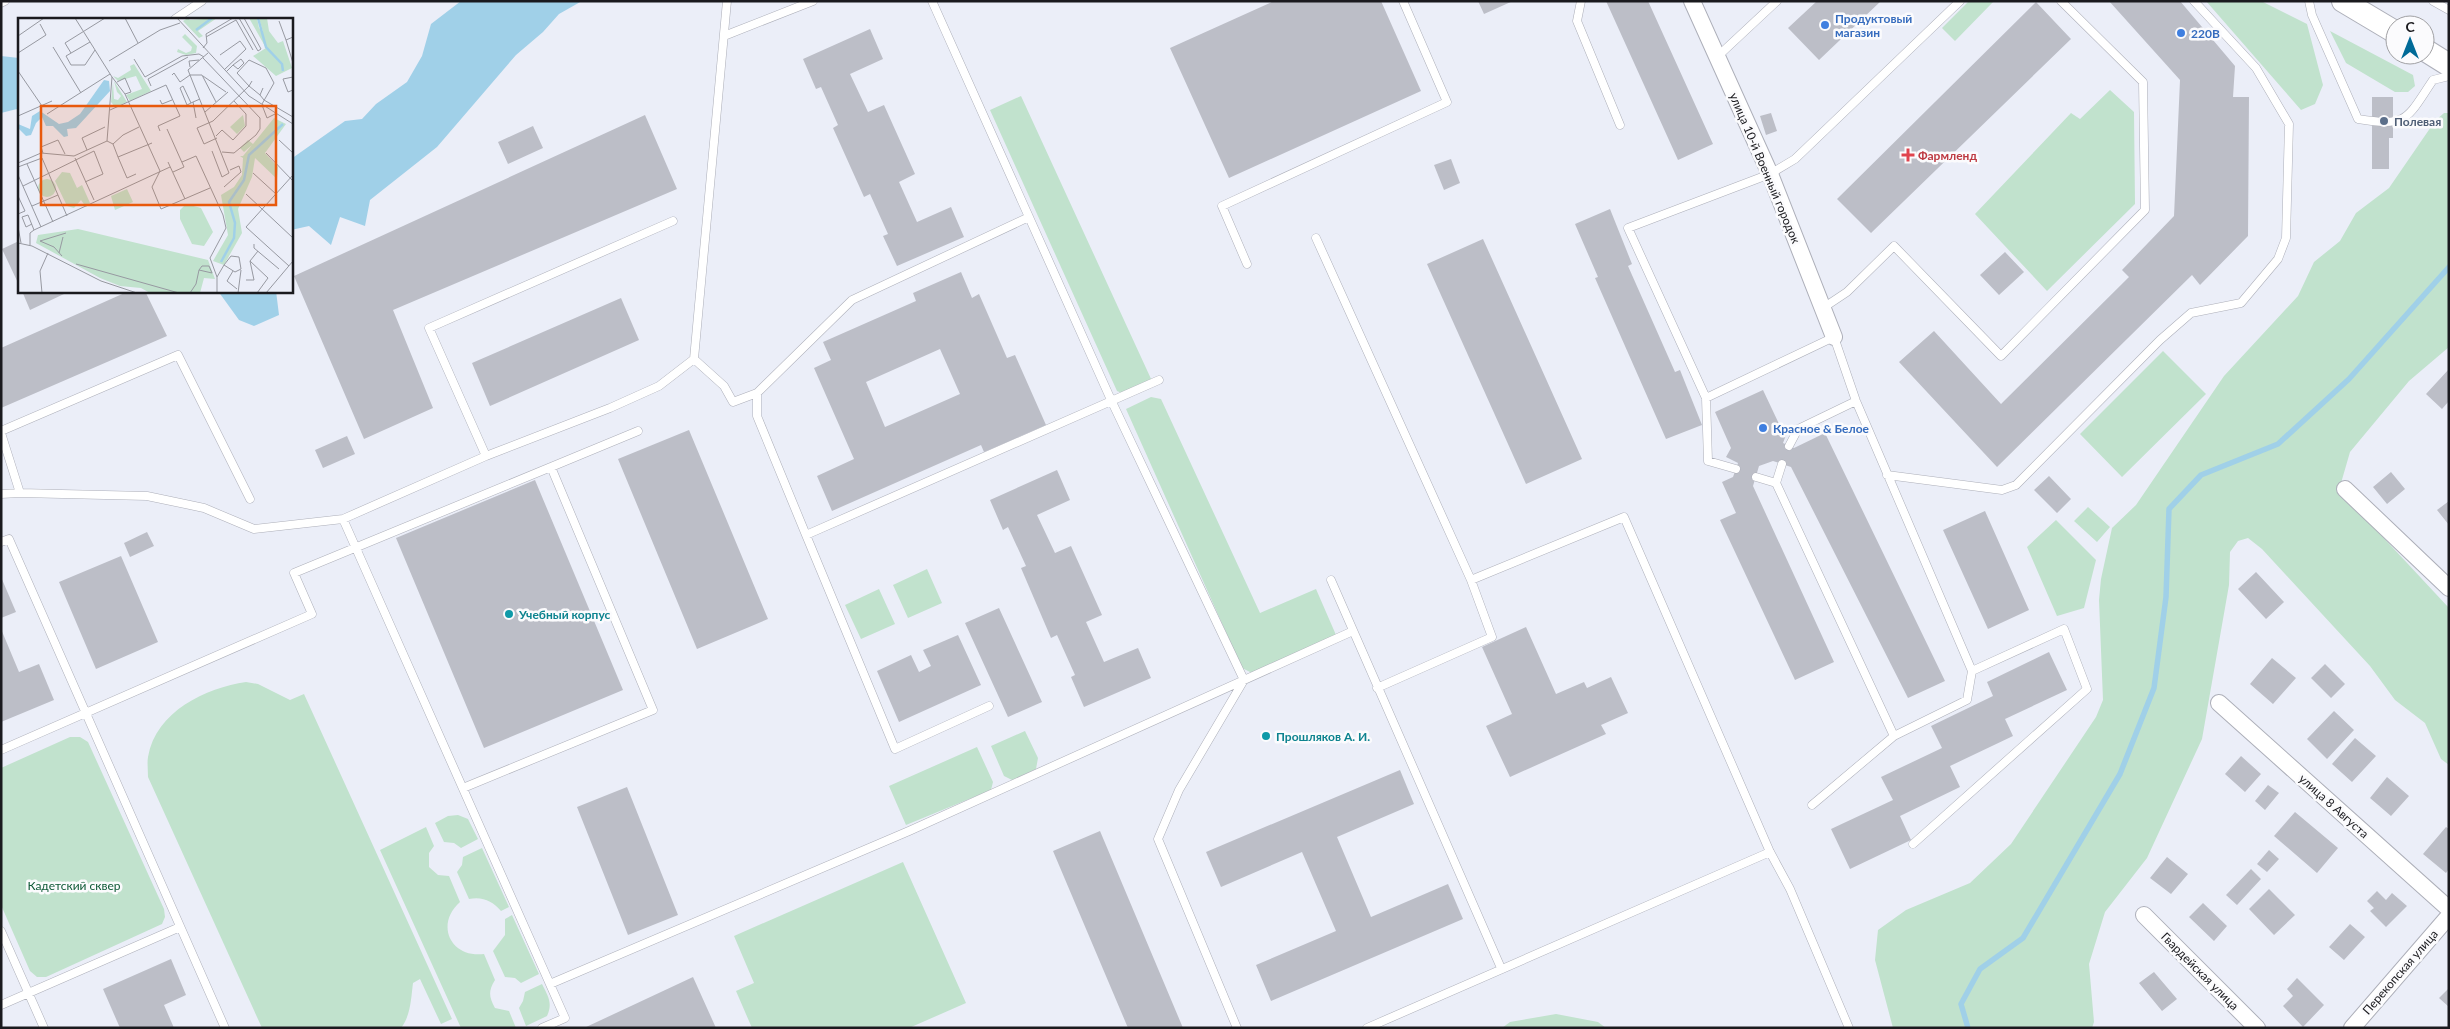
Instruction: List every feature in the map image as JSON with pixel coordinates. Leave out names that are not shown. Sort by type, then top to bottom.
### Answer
[{"type":"street","name":"улица 10-й Военный городок","points":[[1692,1],[1770,174],[1834,337]]},
{"type":"street","points":[[2343,1],[2385,26]]},
{"type":"street","points":[[2435,56],[2449,65]]},
{"type":"street","points":[[2345,489],[2449,588]]},
{"type":"street","name":"улица 8 Августа","points":[[2219,703],[2449,909]]},
{"type":"street","name":"Гвардейская улица","points":[[2144,915],[2257,1028]]},
{"type":"street","name":"Перекопская улица","points":[[2352,1028],[2449,916]]},
{"type":"lane","points":[[1,3],[5,1]]},
{"type":"lane","points":[[176,18],[202,1]]},
{"type":"lane","points":[[1,494],[147,496],[204,508],[254,529],[343,519],[486,456],[610,408],[651,389],[694,359],[728,1]]},
{"type":"lane","points":[[724,36],[812,1]]},
{"type":"lane","points":[[932,1],[1112,402],[1244,680]]},
{"type":"lane","points":[[1247,264],[1222,206],[1447,102],[1403,1]]},
{"type":"lane","points":[[1581,1],[1577,21],[1620,125]]},
{"type":"lane","points":[[1717,57],[1777,1]]},
{"type":"lane","points":[[1736,469],[1708,461],[1706,398],[1628,228],[1770,174],[1795,159],[1960,1]]},
{"type":"lane","points":[[1823,308],[1847,292],[1894,246],[2001,356],[2145,210],[2142,82],[2061,1]]},
{"type":"lane","points":[[1887,475],[2002,490],[2016,485],[2160,340],[2191,313],[2241,303],[2278,259],[2286,238],[2289,124],[2256,68],[2194,1]]},
{"type":"lane","points":[[2309,1],[2312,15],[2358,119],[2388,124],[2409,116],[2433,80],[2449,76]]},
{"type":"lane","points":[[2433,1],[2449,10]]},
{"type":"lane","points":[[694,359],[724,386],[733,402],[757,393],[852,300],[1029,217]]},
{"type":"lane","points":[[486,456],[429,328],[673,221]]},
{"type":"lane","points":[[1316,238],[1471,580],[1492,637],[1377,688]]},
{"type":"lane","points":[[1706,398],[1834,337],[1856,400],[1972,671],[1967,700],[1894,736],[1812,805]]},
{"type":"lane","points":[[20,493],[1,432],[178,355],[250,499]]},
{"type":"lane","points":[[806,534],[1159,380]]},
{"type":"lane","points":[[757,393],[757,416],[895,749],[989,706]]},
{"type":"lane","points":[[1789,446],[1798,429],[1856,400]]},
{"type":"lane","points":[[1,750],[312,614],[294,573],[638,431]]},
{"type":"lane","points":[[1782,464],[1776,483],[1894,736]]},
{"type":"lane","points":[[463,788],[653,710],[551,467]]},
{"type":"lane","points":[[1756,477],[1776,483]]},
{"type":"lane","points":[[1471,580],[1624,517],[1770,852],[1790,889],[1849,1028]]},
{"type":"lane","points":[[343,519],[565,1018],[542,1028]]},
{"type":"lane","points":[[1,542],[9,539],[225,1028]]},
{"type":"lane","points":[[1331,580],[1501,968]]},
{"type":"lane","points":[[1913,844],[2088,689],[2064,629],[1972,671]]},
{"type":"lane","points":[[550,984],[909,831],[1353,631]]},
{"type":"lane","points":[[1237,1028],[1158,839],[1179,790],[1244,680]]},
{"type":"lane","points":[[1367,1028],[1770,852]]},
{"type":"lane","points":[[1,1004],[180,927]]},
{"type":"lane","points":[[1,931],[44,1028]]},
{"type":"green space","points":[[1969,1],[1994,1],[1955,41],[1942,28]]},
{"type":"green space","points":[[2206,1],[2261,1],[2307,24],[2323,85],[2315,104],[2301,110]]},
{"type":"green space","points":[[2330,31],[2385,60],[2385,65],[2394,65],[2413,75],[2415,86],[2408,92],[2395,92],[2346,63]]},
{"type":"green space","points":[[2110,90],[2134,112],[2135,204],[2047,291],[1975,214],[2071,113],[2080,119]]},
{"type":"green space","points":[[1021,96],[1152,381],[1124,394],[1117,391],[990,110]]},
{"type":"green space","points":[[2444,113],[2449,113],[2449,347],[2409,381],[2350,452],[2339,490],[2449,608],[2449,765],[2441,759],[2425,723],[2395,700],[2370,666],[2262,549],[2248,538],[2238,541],[2230,552],[2229,585],[2202,739],[2147,858],[2105,912],[2089,964],[2094,1022],[2092,1028],[1893,1028],[1875,960],[1878,930],[1906,910],[1970,883],[2011,844],[2096,717],[2103,700],[2099,600],[2101,579],[2112,528],[2136,505],[2224,376],[2298,296],[2314,262],[2340,241],[2356,213],[2389,188],[2435,121]]},
{"type":"green space","points":[[2163,351],[2206,394],[2122,477],[2080,434]]},
{"type":"green space","points":[[1151,397],[1161,399],[1260,613],[1316,589],[1336,635],[1252,673],[1242,668],[1126,409]]},
{"type":"green space","points":[[2088,507],[2110,527],[2097,542],[2074,521]]},
{"type":"green space","points":[[2056,520],[2096,560],[2084,608],[2057,616],[2027,547]]},
{"type":"green space","points":[[927,569],[942,603],[908,618],[893,585]]},
{"type":"green space","points":[[879,589],[895,624],[861,639],[845,605]]},
{"type":"green space","points":[[246,682],[258,684],[290,700],[304,694],[452,1019],[441,1024],[420,979],[413,983],[409,1012],[401,1028],[262,1028],[148,777],[148,757],[153,741],[161,727],[172,715],[185,704],[200,696]]},
{"type":"green space","points":[[1025,731],[1038,758],[1036,769],[1012,780],[1004,776],[991,746]]},
{"type":"green space","name":"Кадетский сквер","points":[[70,737],[80,737],[88,742],[164,909],[165,917],[162,924],[46,977],[37,977],[30,971],[1,905],[1,768]]},
{"type":"green space","points":[[977,747],[993,782],[991,790],[906,825],[889,786]]},
{"type":"green space","points":[[458,815],[468,819],[478,839],[461,848],[454,843],[444,842],[435,823],[448,816]]},
{"type":"green space","points":[[426,827],[434,846],[429,853],[429,867],[438,875],[449,876],[460,902],[452,911],[448,920],[450,938],[462,951],[472,954],[484,954],[495,980],[490,991],[493,1004],[495,1008],[509,1011],[516,1028],[461,1028],[380,850]]},
{"type":"green space","points":[[482,848],[509,907],[501,911],[487,900],[469,899],[457,872],[462,865],[463,857]]},
{"type":"green space","points":[[903,862],[966,1003],[909,1028],[752,1028],[736,991],[754,983],[734,936]]},
{"type":"green space","points":[[512,915],[539,974],[521,983],[515,978],[505,977],[493,951],[505,935],[505,919]]},
{"type":"green space","points":[[542,984],[550,1003],[549,1011],[547,1016],[526,1026],[519,1008],[525,992]]},
{"type":"green space","points":[[1556,1014],[1598,1022],[1606,1028],[1502,1028],[1510,1022]]},
{"type":"water","points":[[461,1],[582,1],[559,14],[543,32],[516,55],[437,147],[370,200],[365,226],[340,217],[331,245],[309,226],[292,230],[292,158],[345,121],[362,119],[376,104],[407,82],[422,56],[431,24]]},
{"type":"water","points":[[1,56],[18,58],[18,110],[1,113]]},
{"type":"water","points":[[219,292],[276,292],[279,315],[254,326],[239,320]]},
{"type":"building","points":[[1274,1],[1381,1],[1421,91],[1229,178],[1170,48]]},
{"type":"building","points":[[1478,1],[1513,1],[1484,14]]},
{"type":"building","points":[[1606,1],[1648,1],[1713,144],[1678,160]]},
{"type":"building","points":[[1817,1],[1881,1],[1819,60],[1788,28]]},
{"type":"building","points":[[2109,1],[2180,1],[2235,66],[2233,97],[2249,97],[2248,236],[2200,285],[2192,275],[1997,467],[1899,362],[1934,331],[2001,404],[2129,277],[2122,270],[2174,216],[2180,80]]},
{"type":"building","points":[[2036,2],[2071,39],[1871,233],[1837,199]]},
{"type":"building","points":[[870,29],[883,59],[850,74],[868,112],[884,105],[915,174],[899,182],[917,222],[951,207],[964,237],[897,266],[883,236],[888,234],[870,194],[864,197],[833,128],[838,125],[821,87],[816,89],[803,59]]},
{"type":"building","points":[[2372,97],[2393,97],[2393,138],[2389,138],[2389,169],[2372,169]]},
{"type":"building","points":[[1771,113],[1777,131],[1766,135],[1760,116]]},
{"type":"building","points":[[645,115],[677,189],[393,310],[433,408],[364,439],[294,276]]},
{"type":"building","points":[[533,126],[543,148],[508,164],[498,142]]},
{"type":"building","points":[[1451,159],[1460,183],[1444,190],[1434,165]]},
{"type":"building","points":[[1610,209],[1632,264],[1628,266],[1675,372],[1680,370],[1702,425],[1666,439],[1595,278],[1598,277],[1575,224]]},
{"type":"building","points":[[1483,239],[1582,459],[1526,484],[1427,264]]},
{"type":"building","points":[[18,241],[18,283],[2,249]]},
{"type":"building","points":[[2005,252],[2024,272],[1999,295],[1980,275]]},
{"type":"building","points":[[961,272],[972,298],[979,294],[1007,358],[1015,355],[1046,425],[984,452],[981,445],[832,511],[817,476],[854,459],[814,368],[831,360],[823,342],[916,301],[913,293]],"holes":[[[940,349],[960,394],[885,427],[866,382]]]},
{"type":"building","points":[[22,292],[63,292],[64,294],[30,310]]},
{"type":"building","points":[[127,292],[145,292],[167,336],[1,408],[1,348]]},
{"type":"building","points":[[621,298],[639,340],[490,406],[472,363]]},
{"type":"building","points":[[2449,369],[2449,401],[2442,409],[2426,394]]},
{"type":"building","points":[[1763,390],[1780,426],[1788,430],[1783,443],[1794,448],[1825,433],[1945,681],[1908,698],[1791,467],[1773,461],[1759,466],[1753,486],[1834,662],[1795,680],[1720,520],[1736,513],[1722,482],[1733,477],[1738,463],[1726,457],[1731,448],[1715,412]]},
{"type":"building","points":[[689,430],[768,619],[697,649],[618,459]]},
{"type":"building","points":[[347,436],[355,454],[323,468],[315,450]]},
{"type":"building","points":[[1057,470],[1070,500],[1037,515],[1055,553],[1071,546],[1102,615],[1086,622],[1104,662],[1138,648],[1151,678],[1084,707],[1071,677],[1075,675],[1057,635],[1051,638],[1021,568],[1026,566],[1008,527],[1003,530],[990,500]]},
{"type":"building","points":[[2391,472],[2405,489],[2387,504],[2373,487]]},
{"type":"building","points":[[2049,476],[2071,499],[2057,513],[2034,490]]},
{"type":"building","name":"Учебный корпус","points":[[535,480],[623,690],[484,748],[396,538]]},
{"type":"building","points":[[2449,501],[2449,525],[2437,510]]},
{"type":"building","points":[[1985,511],[2029,610],[1988,629],[1943,530]]},
{"type":"building","points":[[147,532],[154,546],[130,557],[124,543]]},
{"type":"building","points":[[121,556],[158,642],[96,669],[59,582]]},
{"type":"building","points":[[2256,572],[2284,602],[2266,619],[2238,589]]},
{"type":"building","points":[[1,577],[16,612],[1,618]]},
{"type":"building","points":[[999,608],[1042,702],[1008,717],[965,623]]},
{"type":"building","points":[[1526,627],[1556,694],[1584,682],[1587,688],[1611,677],[1628,713],[1601,725],[1606,734],[1510,777],[1486,726],[1512,714],[1482,647]]},
{"type":"building","points":[[1,629],[19,672],[39,664],[54,700],[1,722]]},
{"type":"building","points":[[958,635],[981,685],[899,722],[877,671],[911,655],[919,672],[931,666],[923,650]]},
{"type":"building","points":[[2049,652],[2067,690],[2005,719],[2013,736],[1950,766],[1960,787],[1900,816],[1911,840],[1850,869],[1831,829],[1893,800],[1881,777],[1942,748],[1931,726],[1993,696],[1987,682]]},
{"type":"building","points":[[2272,658],[2296,678],[2273,704],[2250,684]]},
{"type":"building","points":[[2325,664],[2345,684],[2331,698],[2311,678]]},
{"type":"building","points":[[2334,711],[2354,730],[2327,759],[2307,739]]},
{"type":"building","points":[[2355,738],[2376,756],[2352,782],[2332,764]]},
{"type":"building","points":[[2241,756],[2261,774],[2245,792],[2225,774]]},
{"type":"building","points":[[1400,770],[1414,804],[1337,837],[1371,917],[1448,884],[1463,919],[1271,1001],[1256,965],[1336,931],[1302,852],[1221,887],[1206,852]]},
{"type":"building","points":[[2387,777],[2409,796],[2391,816],[2370,798]]},
{"type":"building","points":[[2268,785],[2279,793],[2265,810],[2255,801]]},
{"type":"building","points":[[627,787],[678,915],[628,935],[577,807]]},
{"type":"building","points":[[2295,812],[2338,848],[2317,873],[2274,836]]},
{"type":"building","points":[[2446,827],[2449,829],[2449,869],[2446,873],[2423,854]]},
{"type":"building","points":[[1100,831],[1183,1028],[1128,1028],[1053,851]]},
{"type":"building","points":[[2269,850],[2279,859],[2267,872],[2257,864]]},
{"type":"building","points":[[2167,857],[2188,874],[2171,894],[2150,878]]},
{"type":"building","points":[[2251,869],[2261,879],[2237,905],[2226,895]]},
{"type":"building","points":[[2269,889],[2295,915],[2274,935],[2249,909]]},
{"type":"building","points":[[2377,891],[2386,900],[2392,893],[2407,906],[2386,927],[2370,911],[2374,908],[2367,901]]},
{"type":"building","points":[[2203,903],[2227,926],[2214,941],[2189,917]]},
{"type":"building","points":[[2350,924],[2365,937],[2344,960],[2329,947]]},
{"type":"building","points":[[171,959],[186,995],[164,1005],[174,1028],[120,1028],[103,989]]},
{"type":"building","points":[[2154,972],[2177,999],[2162,1011],[2139,983]]},
{"type":"building","points":[[693,977],[716,1028],[584,1028]]},
{"type":"building","points":[[2297,978],[2324,1005],[2303,1027],[2283,1006],[2293,996],[2287,989]]},
{"type":"building","points":[[2449,988],[2449,1007],[2439,998]]},
{"type":"waterway","points":[[1968,1028],[1961,1004],[1980,969],[2023,938],[2120,774],[2154,688],[2166,597],[2169,509],[2201,475],[2278,444],[2349,379],[2449,267]]},
{"type":"place","name":"Продуктовый магазин","points":[[1825,25]]},
{"type":"place","name":"220В","points":[[2181,33]]},
{"type":"place","name":"Полевая","points":[[2384,121]]},
{"type":"place","name":"Фармленд","points":[[1908,155]]},
{"type":"place","name":"Красное & Белое","points":[[1763,428]]},
{"type":"place","name":"Учебный корпус","points":[[509,614]]},
{"type":"place","name":"Прошляков А. И.","points":[[1266,736]]}]
